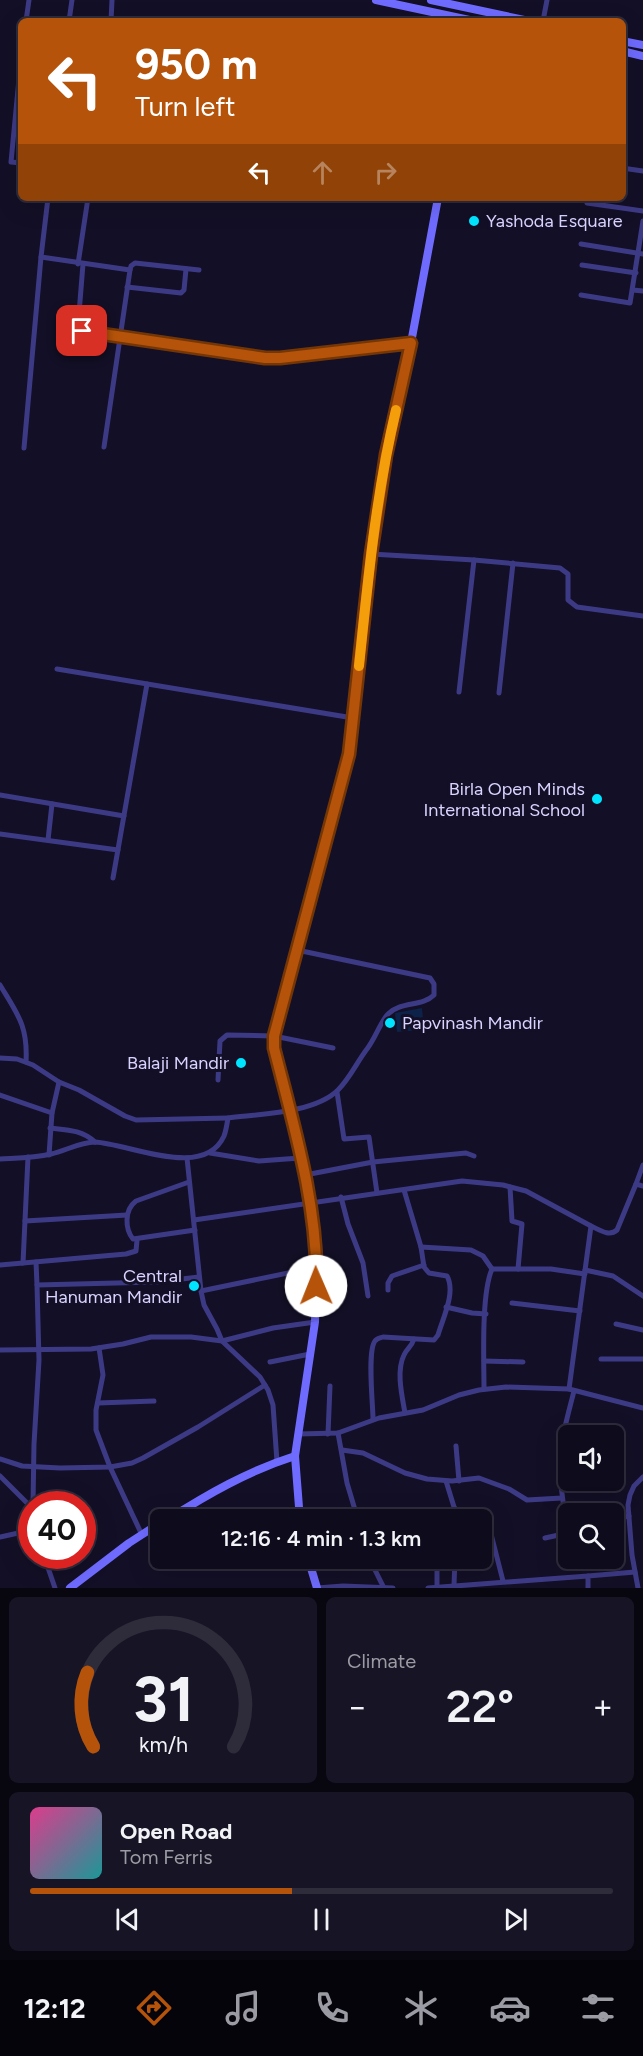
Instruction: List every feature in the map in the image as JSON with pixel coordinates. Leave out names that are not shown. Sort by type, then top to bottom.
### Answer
[{"type":"street","points":[[26,18],[29,0]]},
{"type":"street","points":[[69,18],[72,0]]},
{"type":"street","points":[[111,18],[114,0],[112,0]]},
{"type":"street","points":[[376,0],[461,18]]},
{"type":"street","points":[[431,0],[469,4],[518,18]]},
{"type":"street","points":[[544,18],[547,0]]},
{"type":"street","points":[[626,42],[643,45]]},
{"type":"street","points":[[626,52],[643,56]]},
{"type":"street","points":[[18,89],[11,162],[18,163]]},
{"type":"street","points":[[626,169],[643,171]]},
{"type":"street","points":[[24,448],[48,201]]},
{"type":"street","points":[[88,201],[80,264],[78,326],[82,331],[265,358],[411,343]]},
{"type":"street","points":[[299,1509],[295,1456],[315,1322],[317,1267],[305,1175],[274,1048],[274,1036],[345,774],[371,554],[386,455],[411,343],[437,201]]},
{"type":"street","points":[[587,203],[643,211]]},
{"type":"street","points":[[581,295],[630,303],[641,253],[643,221]]},
{"type":"street","points":[[581,244],[641,253]]},
{"type":"street","points":[[41,257],[130,270]]},
{"type":"street","points":[[104,447],[131,266],[135,263],[199,270]]},
{"type":"street","points":[[582,265],[636,273]]},
{"type":"street","points":[[127,287],[181,293],[184,290],[186,269]]},
{"type":"street","points":[[633,290],[643,291]]},
{"type":"street","points":[[371,554],[560,568],[568,574],[568,600],[577,607],[643,616]]},
{"type":"street","points":[[459,692],[474,560]]},
{"type":"street","points":[[499,693],[513,563]]},
{"type":"street","points":[[57,669],[353,718]]},
{"type":"street","points":[[113,878],[147,684]]},
{"type":"street","points":[[0,795],[124,816]]},
{"type":"street","points":[[48,840],[52,804]]},
{"type":"street","points":[[0,834],[118,850]]},
{"type":"street","points":[[0,1058],[27,1062],[59,1082],[136,1120],[228,1118],[289,1110],[319,1103],[337,1092],[372,1042],[388,1013],[398,1007],[429,999],[434,994],[434,984],[430,978],[297,950]]},
{"type":"street","points":[[0,985],[23,1023],[26,1034],[27,1062]]},
{"type":"street","points":[[218,1080],[220,1041],[231,1034],[274,1036],[333,1048]]},
{"type":"street","points":[[49,1155],[52,1113],[59,1082]]},
{"type":"street","points":[[337,1092],[344,1139],[369,1137],[377,1194]]},
{"type":"street","points":[[0,1095],[52,1113]]},
{"type":"street","points":[[210,1153],[224,1136],[228,1118]]},
{"type":"street","points":[[50,1128],[76,1131],[95,1142]]},
{"type":"street","points":[[0,1159],[49,1155],[95,1142],[156,1155],[187,1158],[210,1153],[259,1161],[300,1158]]},
{"type":"street","points":[[305,1175],[373,1162],[466,1153],[474,1156]]},
{"type":"street","points":[[23,1263],[28,1157]]},
{"type":"street","points":[[187,1158],[204,1305],[222,1341],[265,1384],[273,1405],[277,1462]]},
{"type":"street","points":[[194,1220],[462,1181],[526,1191],[591,1226],[611,1234],[617,1230],[643,1165]]},
{"type":"street","points":[[189,1182],[136,1201],[130,1206],[127,1215],[131,1236],[137,1240],[195,1230]]},
{"type":"street","points":[[636,1184],[643,1186]]},
{"type":"street","points":[[510,1187],[512,1221],[522,1224],[518,1269]]},
{"type":"street","points":[[374,1419],[371,1366],[373,1343],[383,1337],[434,1340],[438,1335],[450,1295],[449,1278],[444,1274],[426,1271],[404,1190]]},
{"type":"street","points":[[341,1197],[348,1224],[363,1263],[368,1296]]},
{"type":"street","points":[[25,1221],[127,1215]]},
{"type":"street","points":[[563,1503],[560,1464],[572,1390],[591,1226]]},
{"type":"street","points":[[0,1265],[133,1253],[137,1249],[137,1240]]},
{"type":"street","points":[[421,1247],[471,1250],[483,1256],[492,1269]]},
{"type":"street","points":[[33,1491],[39,1349],[36,1262]]},
{"type":"street","points":[[388,1290],[388,1282],[392,1276],[424,1265]]},
{"type":"street","points":[[201,1291],[317,1267]]},
{"type":"street","points":[[492,1269],[551,1269],[613,1276],[643,1296]]},
{"type":"street","points":[[484,1389],[486,1314],[492,1269]]},
{"type":"street","points":[[37,1285],[156,1282],[199,1277]]},
{"type":"street","points":[[512,1303],[580,1311]]},
{"type":"street","points":[[446,1307],[486,1314]]},
{"type":"street","points":[[0,1350],[99,1348],[151,1337],[191,1336],[222,1341],[273,1328],[315,1322]]},
{"type":"street","points":[[616,1324],[643,1330]]},
{"type":"street","points":[[405,1413],[401,1372],[404,1354],[411,1348],[414,1339]]},
{"type":"street","points":[[99,1348],[103,1375],[96,1430],[110,1467],[142,1535]]},
{"type":"street","points":[[270,1362],[310,1354]]},
{"type":"street","points":[[601,1359],[643,1359]]},
{"type":"street","points":[[484,1361],[523,1362]]},
{"type":"street","points":[[0,1459],[34,1467],[110,1467],[143,1458],[198,1427],[265,1384]]},
{"type":"street","points":[[328,1434],[330,1386]]},
{"type":"street","points":[[297,1434],[338,1432],[374,1419],[423,1410],[459,1395],[484,1389],[534,1387],[572,1390],[643,1408]]},
{"type":"street","points":[[98,1403],[154,1401]]},
{"type":"street","points":[[338,1432],[347,1483],[355,1509]]},
{"type":"street","points":[[456,1446],[459,1481]]},
{"type":"street","points":[[342,1450],[363,1453],[405,1473],[427,1479],[459,1481],[474,1478],[486,1480],[528,1500],[562,1498]]},
{"type":"street","points":[[184,1509],[219,1487],[295,1456]]},
{"type":"street","points":[[0,1476],[18,1493]]},
{"type":"street","points":[[638,1588],[629,1516],[630,1495],[634,1486],[643,1477]]},
{"type":"street","points":[[446,1481],[456,1509]]},
{"type":"street","points":[[624,1517],[629,1516]]},
{"type":"street","points":[[70,1588],[150,1530]]},
{"type":"street","points":[[0,1537],[18,1533]]},
{"type":"street","points":[[545,1538],[558,1533]]},
{"type":"street","points":[[492,1538],[503,1581]]},
{"type":"street","points":[[48,1569],[55,1588]]},
{"type":"street","points":[[311,1569],[317,1588],[393,1588]]},
{"type":"street","points":[[374,1569],[384,1588]]},
{"type":"street","points":[[437,1569],[437,1587]]},
{"type":"street","points":[[454,1585],[455,1569]]},
{"type":"street","points":[[428,1588],[635,1572]]},
{"type":"street","points":[[588,1576],[588,1588]]},
{"type":"water","points":[[422,1008],[424,1030],[397,1032],[395,1013]]},
{"type":"slow traffic","points":[[359,666],[371,554],[386,455],[396,410]]},
{"type":"place","name":"Yashoda Esquare","points":[[474,221]]},
{"type":"place","name":"Birla Open Minds International School","points":[[597,799]]},
{"type":"place","name":"Papvinash Mandir","points":[[390,1023]]},
{"type":"place","name":"Balaji Mandir","points":[[241,1063]]},
{"type":"place","name":"Central Hanuman Mandir","points":[[194,1286]]},
{"type":"route","points":[[82,331],[265,358],[411,343],[386,455],[371,554],[349,754],[274,1036],[274,1048],[310,1202],[317,1267],[316,1286]]}]
